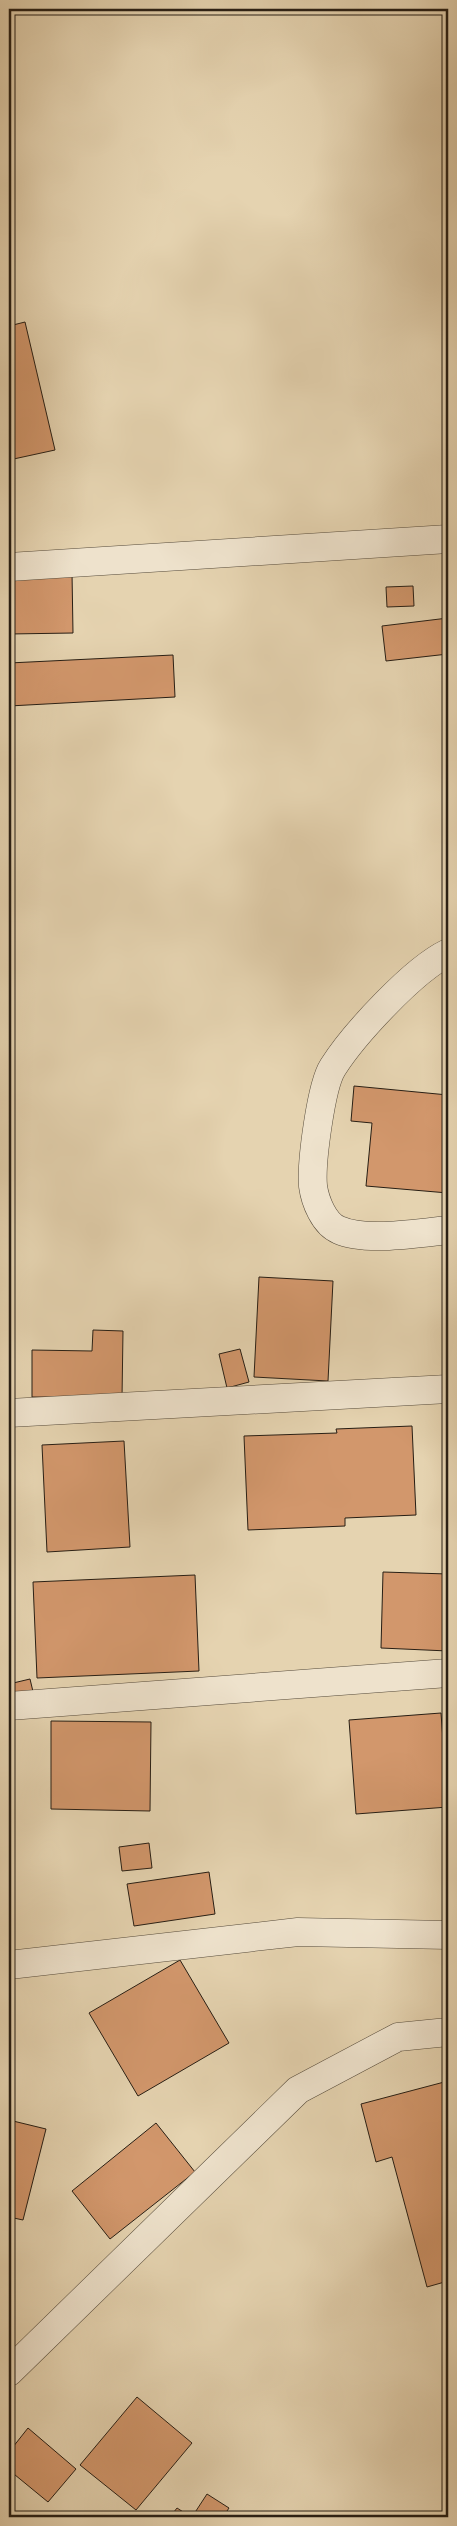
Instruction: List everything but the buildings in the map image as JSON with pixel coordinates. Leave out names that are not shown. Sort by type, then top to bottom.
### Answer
[{"type":"street","points":[[9,567],[448,540]]},
{"type":"street","points":[[448,953],[435,959],[378,1011],[332,1068],[320,1104],[313,1186],[321,1213],[338,1230],[372,1236],[448,1230]]},
{"type":"street","points":[[9,1413],[448,1389]]},
{"type":"street","points":[[9,1706],[448,1673]]},
{"type":"street","points":[[9,1965],[298,1932],[448,1935]]},
{"type":"street","points":[[9,2372],[298,2090],[398,2037],[448,2032]]}]
